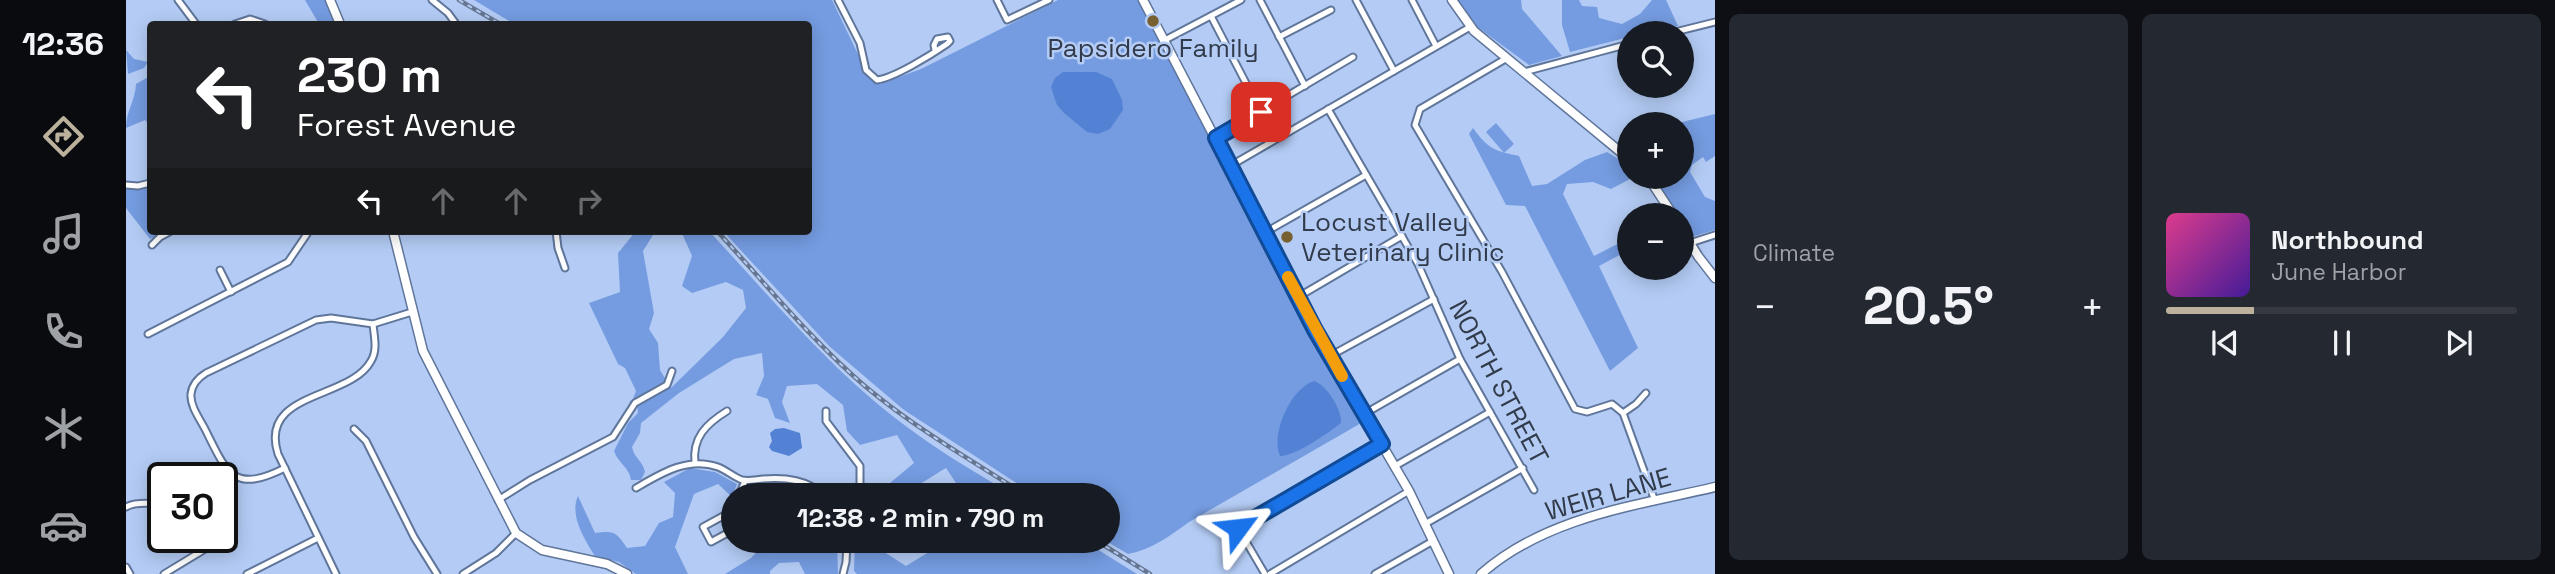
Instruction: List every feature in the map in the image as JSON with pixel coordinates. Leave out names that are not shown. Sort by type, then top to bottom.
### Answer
[{"type":"main road","points":[[330,0],[339,21]]},
{"type":"main road","points":[[1143,0],[1298,297],[1409,491],[1449,574]]},
{"type":"main road","points":[[1451,0],[1469,27],[1617,149]]},
{"type":"main road","points":[[394,235],[412,312],[427,360],[516,533],[542,550],[607,564],[627,574]]},
{"type":"main road","points":[[1694,249],[1715,278]]},
{"type":"main road","name":"WEIR LANE","points":[[1481,574],[1515,548],[1553,529],[1575,521],[1715,487]]},
{"type":"street","points":[[178,0],[193,21]]},
{"type":"street","points":[[432,0],[449,13],[454,21]]},
{"type":"street","points":[[838,0],[860,43],[866,70],[877,80],[922,60],[935,50]]},
{"type":"street","points":[[997,0],[1007,20],[1049,0]]},
{"type":"street","points":[[1165,40],[1241,0]]},
{"type":"street","points":[[1260,0],[1305,86]]},
{"type":"street","points":[[1356,0],[1394,71]]},
{"type":"street","points":[[1412,0],[1436,46]]},
{"type":"street","points":[[1279,37],[1331,10]]},
{"type":"street","points":[[1211,16],[1261,112]]},
{"type":"street","points":[[1694,27],[1715,22]]},
{"type":"street","points":[[1230,166],[1469,27]]},
{"type":"street","points":[[1524,72],[1617,47]]},
{"type":"street","points":[[1216,138],[1353,57]]},
{"type":"street","points":[[1507,58],[1420,109],[1415,125],[1502,272],[1573,407],[1584,412],[1612,404],[1623,413],[1655,501]]},
{"type":"street","name":"NORTH STREET","points":[[1328,109],[1421,269],[1460,359],[1534,490]]},
{"type":"street","points":[[1264,233],[1366,174]]},
{"type":"street","points":[[126,185],[147,184]]},
{"type":"street","points":[[152,245],[164,235]]},
{"type":"street","points":[[148,334],[288,262],[306,235]]},
{"type":"street","points":[[556,235],[565,268]]},
{"type":"street","points":[[1694,242],[1715,235]]},
{"type":"street","points":[[1298,297],[1402,236]]},
{"type":"street","points":[[220,270],[231,292]]},
{"type":"street","points":[[1330,356],[1434,299]]},
{"type":"street","points":[[285,468],[253,481],[230,473],[193,407],[191,395],[195,382],[206,373],[316,320],[331,318],[373,324],[412,312]]},
{"type":"street","points":[[336,574],[275,444],[276,430],[280,419],[291,408],[366,369],[375,353],[373,324]]},
{"type":"street","points":[[1364,414],[1460,359]]},
{"type":"street","points":[[498,500],[530,480],[613,437],[635,403],[667,385],[672,371]]},
{"type":"street","points":[[1623,413],[1646,393]]},
{"type":"street","points":[[695,463],[695,444],[700,435],[715,418],[727,411]]},
{"type":"street","points":[[826,411],[826,421],[860,466],[860,483]]},
{"type":"street","points":[[1395,466],[1490,411]]},
{"type":"street","points":[[354,429],[366,441],[414,537],[436,574]]},
{"type":"street","points":[[1382,444],[1238,528],[1267,574],[1409,491]]},
{"type":"street","points":[[635,488],[665,472],[695,463],[717,467],[745,481],[783,477],[802,483]]},
{"type":"street","points":[[1425,524],[1523,468]]},
{"type":"street","points":[[126,507],[132,503],[147,502]]},
{"type":"street","points":[[726,515],[733,530],[711,542],[704,527],[726,515]]},
{"type":"street","points":[[463,574],[496,553],[516,533]]},
{"type":"street","points":[[247,574],[256,573],[318,538]]},
{"type":"street","points":[[1376,574],[1433,541]]},
{"type":"street","points":[[164,574],[199,553]]},
{"type":"street","points":[[843,574],[846,553]]},
{"type":"street","points":[[126,567],[130,574]]},
{"type":"shaded area","points":[[305,0],[326,0],[335,21],[317,21]]},
{"type":"shaded area","points":[[474,0],[832,0],[867,73],[876,84],[880,84],[921,69],[1058,0],[1142,0],[1311,331],[1363,422],[1189,522],[1160,542],[1128,554],[1120,549],[1120,483],[1017,483],[904,410],[830,347],[727,235],[812,235],[812,21],[509,21]]},
{"type":"shaded area","points":[[1456,0],[1521,0],[1522,9],[1562,56],[1529,65],[1472,23]]},
{"type":"shaded area","points":[[1562,0],[1579,0],[1582,6],[1597,7],[1599,18],[1617,23],[1617,40],[1570,52],[1562,25]]},
{"type":"shaded area","points":[[1652,0],[1666,0],[1676,21],[1627,21],[1640,14]]},
{"type":"shaded area","points":[[126,50],[134,59],[147,62],[144,68],[128,74]]},
{"type":"shaded area","points":[[1063,72],[1096,72],[1112,79],[1122,100],[1123,110],[1110,129],[1098,134],[1087,132],[1057,105],[1051,87],[1055,78]]},
{"type":"shaded area","points":[[147,78],[147,122],[145,120],[126,128],[127,116],[136,84]]},
{"type":"shaded area","points":[[1715,114],[1715,156],[1706,162],[1703,157],[1694,164],[1694,119]]},
{"type":"shaded area","points":[[1496,123],[1514,144],[1504,153],[1486,132]]},
{"type":"shaded area","points":[[1473,128],[1483,141],[1493,148],[1519,156],[1532,186],[1547,184],[1585,160],[1607,152],[1617,158],[1617,186],[1611,189],[1593,182],[1567,184],[1563,194],[1594,256],[1617,244],[1617,256],[1599,266],[1638,348],[1610,371],[1525,206],[1506,205],[1469,134]]},
{"type":"shaded area","points":[[1694,179],[1705,197],[1715,201],[1715,230],[1694,236],[1694,203],[1670,203],[1661,189],[1694,189]]},
{"type":"shaded area","points":[[147,187],[147,235],[158,235],[150,239],[126,208],[126,189]]},
{"type":"shaded area","points":[[633,235],[653,235],[643,251],[654,313],[649,329],[658,343],[660,370],[671,388],[723,337],[746,308],[743,290],[726,282],[692,293],[682,286],[692,256],[683,235],[713,235],[808,339],[861,389],[929,443],[993,483],[956,483],[946,468],[922,483],[890,483],[914,463],[897,435],[860,445],[847,431],[843,405],[817,384],[787,386],[782,402],[790,423],[775,418],[768,399],[756,395],[764,376],[762,353],[734,359],[679,393],[641,423],[640,433],[632,447],[645,472],[641,480],[631,480],[614,451],[628,423],[638,413],[637,404],[629,402],[636,391],[625,368],[618,364],[589,303],[620,292],[618,253]]},
{"type":"shaded area","points":[[1314,381],[1324,387],[1333,399],[1341,423],[1303,448],[1280,456],[1280,424],[1290,402],[1306,385]]},
{"type":"shaded area","points":[[784,428],[800,433],[802,448],[789,456],[772,451],[769,447],[772,441],[770,433]]},
{"type":"shaded area","points":[[690,468],[715,472],[735,483],[721,483],[721,487],[718,484],[694,494],[675,547],[688,574],[636,574],[619,562],[595,556],[577,519],[575,511],[578,496],[595,533],[614,533],[627,548],[645,546],[659,523],[673,517],[675,493],[664,482]]},
{"type":"shaded area","points":[[756,553],[837,553],[838,574],[805,574],[799,562],[779,563],[770,574],[725,574]]},
{"type":"shaded area","points":[[855,553],[886,553],[906,566],[927,553],[1103,553],[1137,574],[857,574],[854,571]]},
{"type":"railway","points":[[459,0],[495,21]]},
{"type":"railway","points":[[721,235],[807,331],[866,387],[924,430],[1007,483]]},
{"type":"railway","points":[[1116,553],[1150,574]]},
{"type":"slow traffic","points":[[1288,277],[1342,376]]},
{"type":"place","name":"Papsidero Family","points":[[1153,21]]},
{"type":"place","name":"Locust Valley Veterinary Clinic","points":[[1287,237]]},
{"type":"route","points":[[1238,528],[1382,444],[1315,330],[1216,138],[1261,112]]}]
